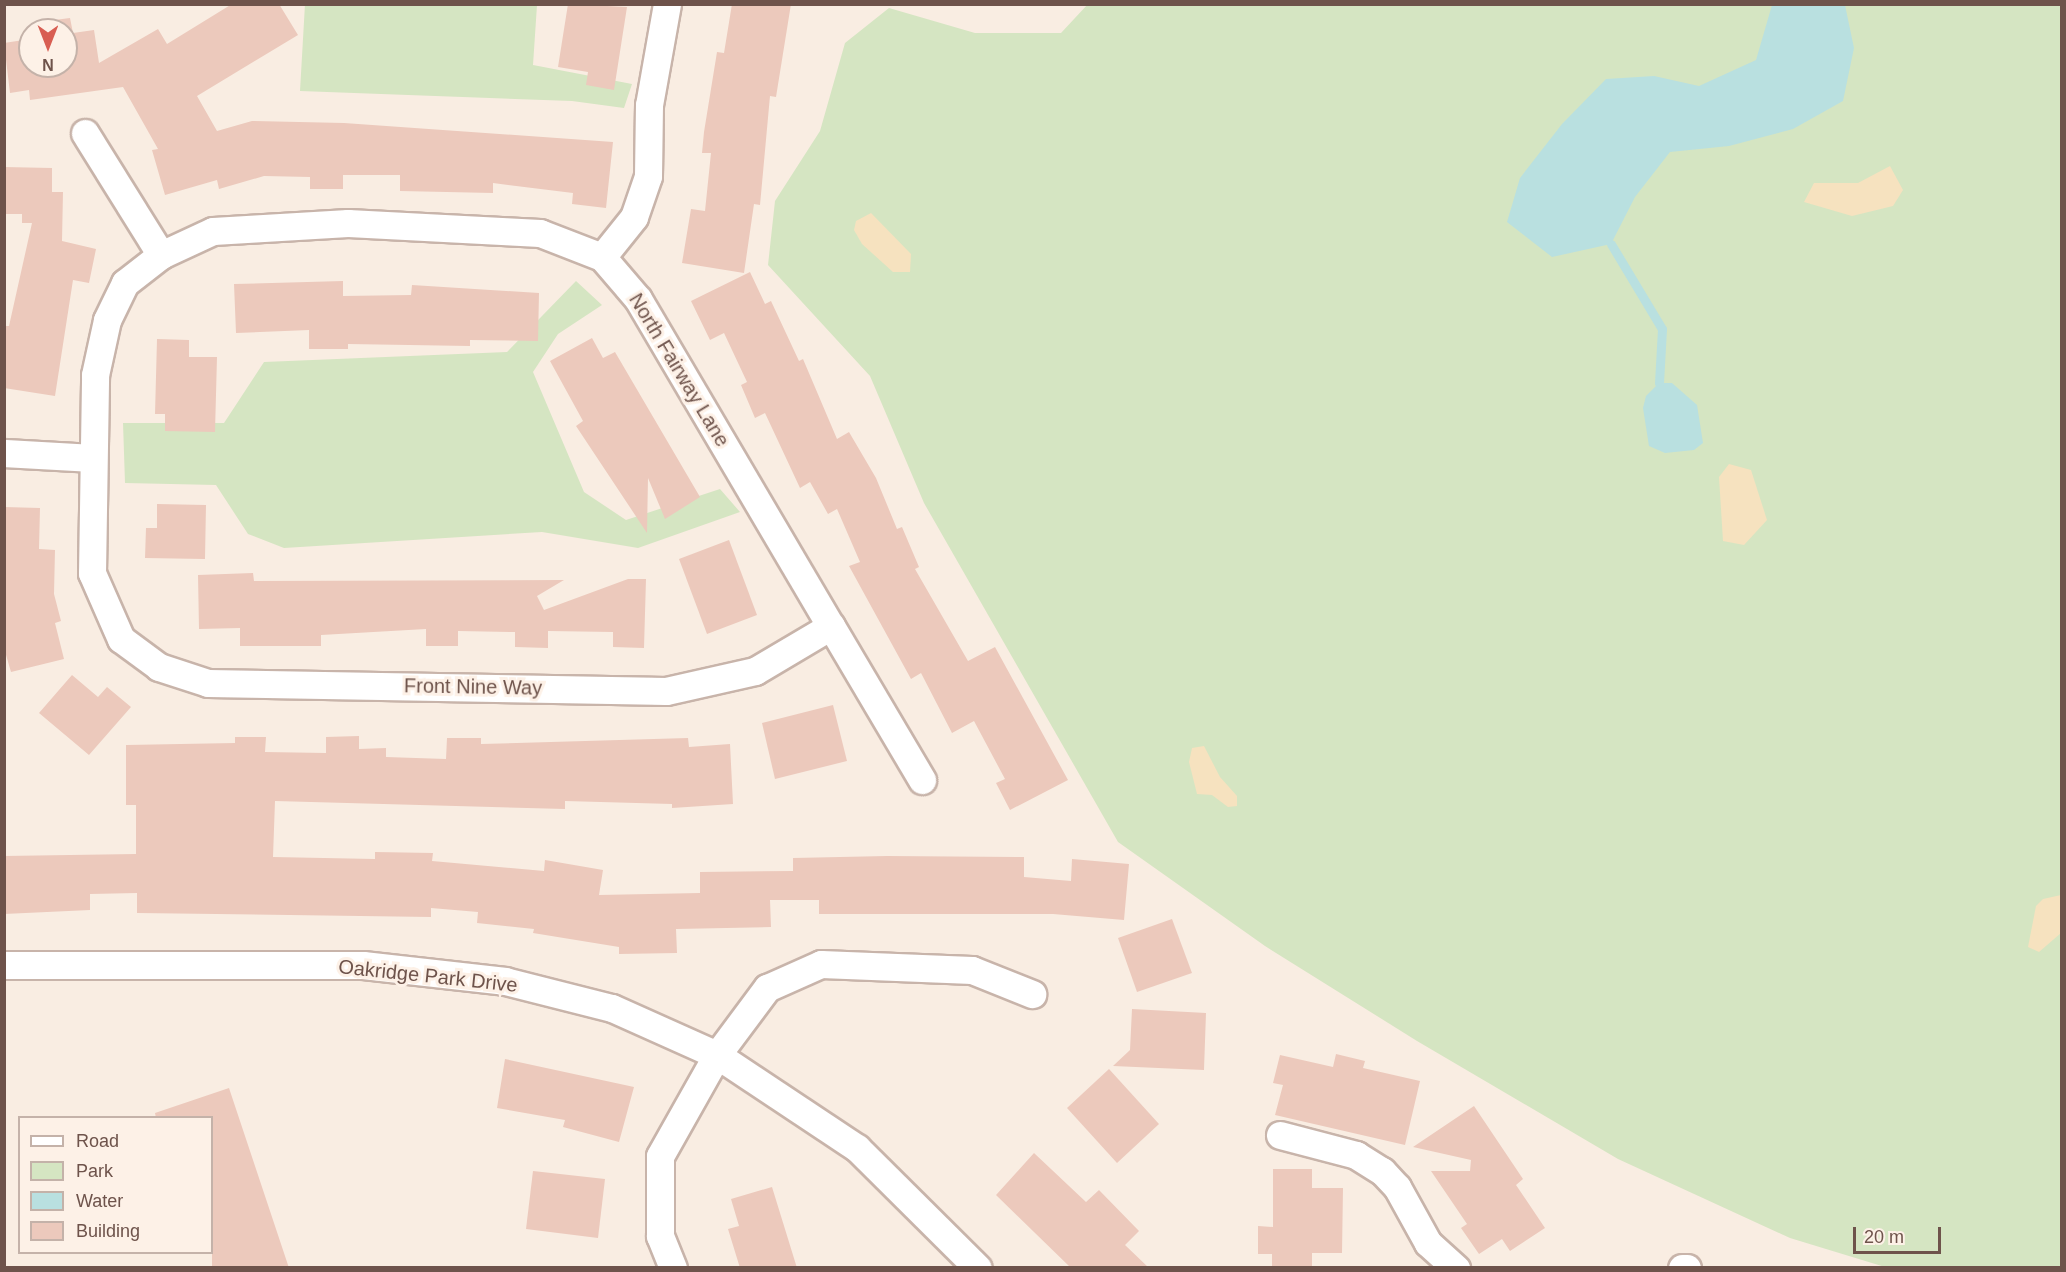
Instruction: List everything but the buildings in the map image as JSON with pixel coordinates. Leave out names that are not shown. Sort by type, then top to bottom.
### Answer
[{"type":"street","points":[[602,257],[634,218],[648,176],[649,105],[666,4]]},
{"type":"street","points":[[85,133],[160,255]]},
{"type":"street","name":"Front Nine Way","points":[[602,257],[540,233],[348,223],[213,231],[160,255],[125,283],[107,320],[95,375],[92,573],[121,639],[159,667],[208,683],[666,691],[755,671],[831,626]]},
{"type":"street","name":"North Fairway Lane","points":[[602,257],[638,299],[831,626]]},
{"type":"street","points":[[4,453],[93,458]]},
{"type":"street","points":[[831,626],[922,780]]},
{"type":"street","name":"Oakridge Park Drive","points":[[4,965],[363,964],[505,981],[612,1008],[717,1055],[857,1148],[978,1268]]},
{"type":"street","points":[[673,1268],[660,1236],[660,1156],[717,1055],[767,988],[821,964],[972,970],[1032,994]]},
{"type":"street","points":[[1280,1135],[1356,1155],[1382,1171],[1397,1187],[1428,1243],[1456,1268]]},
{"type":"street","points":[[1682,1268],[1687,1268]]},
{"type":"green space","points":[[305,4],[537,5],[533,65],[632,84],[624,108],[572,101],[300,91]]},
{"type":"green space","points":[[1088,4],[2061,5],[2061,1267],[1885,1267],[1790,1238],[1618,1159],[1417,1041],[1265,946],[1118,842],[924,503],[870,376],[768,265],[775,201],[820,131],[845,43],[889,8],[975,33],[1061,33]]},
{"type":"green space","points":[[576,281],[602,305],[558,334],[533,372],[584,492],[626,520],[720,489],[740,512],[638,548],[542,532],[284,548],[248,534],[216,485],[125,483],[123,423],[224,423],[264,362],[507,352]]},
{"type":"sand","points":[[1890,166],[1903,190],[1893,206],[1852,216],[1804,202],[1814,183],[1858,183]]},
{"type":"sand","points":[[871,213],[911,254],[910,272],[893,272],[862,244],[854,230],[856,221]]},
{"type":"sand","points":[[1729,464],[1751,470],[1767,520],[1744,545],[1723,541],[1719,477]]},
{"type":"sand","points":[[1204,746],[1220,777],[1237,796],[1237,806],[1228,807],[1212,795],[1197,794],[1189,762],[1192,748]]},
{"type":"sand","points":[[2061,895],[2061,933],[2039,952],[2028,947],[2036,906],[2043,899]]},
{"type":"water","points":[[1772,5],[1845,5],[1854,48],[1843,101],[1793,129],[1729,146],[1670,152],[1635,197],[1611,244],[1552,257],[1507,222],[1520,178],[1562,124],[1606,79],[1654,76],[1699,86],[1756,60]]},
{"type":"water","points":[[1659,383],[1672,383],[1697,405],[1703,443],[1694,450],[1665,453],[1649,446],[1643,408],[1646,396]]},
{"type":"waterway","points":[[1611,244],[1662,329],[1659,383]]}]
